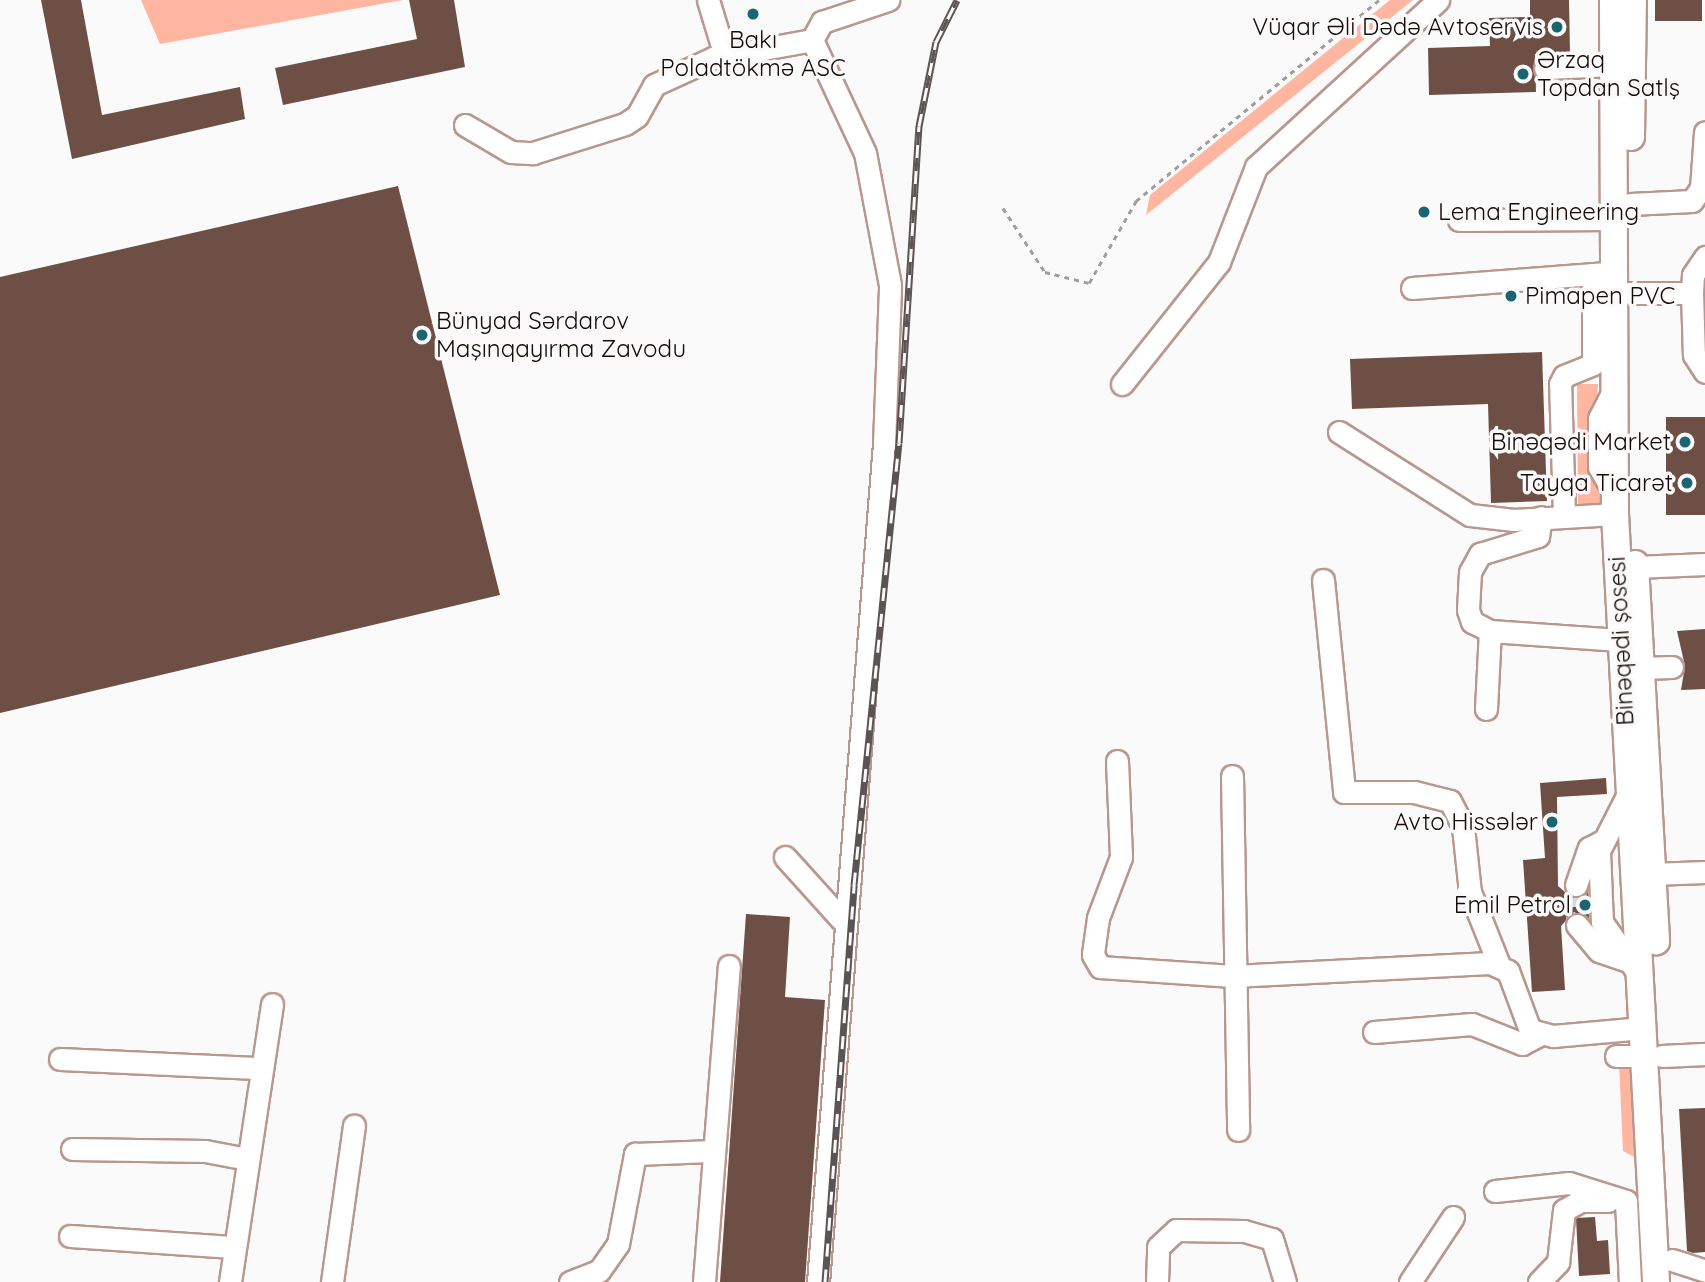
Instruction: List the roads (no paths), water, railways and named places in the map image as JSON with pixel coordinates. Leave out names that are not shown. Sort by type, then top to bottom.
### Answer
[{"type":"main road","name":"Binəqədi şosesi","points":[[1613,0],[1613,65],[1621,212],[1629,293],[1636,567],[1652,874],[1653,1056],[1673,1271]]},
{"type":"main road","name":"Binəqədi şosesi","points":[[1633,0],[1621,212],[1602,273],[1613,391],[1615,505],[1629,792],[1634,969],[1643,1028],[1653,1056],[1639,1200],[1656,1282]]},
{"type":"street","points":[[708,0],[725,56]]},
{"type":"street","points":[[812,40],[822,22],[888,0]]},
{"type":"street","points":[[1122,384],[1219,262],[1256,167],[1438,0]]},
{"type":"street","points":[[465,125],[511,152],[533,153],[625,124],[638,116],[653,85],[725,56],[812,40]]},
{"type":"street","points":[[812,40],[865,153],[890,285],[882,472],[842,920],[818,1282]]},
{"type":"street","points":[[1545,68],[1613,65]]},
{"type":"street","points":[[1459,220],[1621,212],[1679,205],[1696,197],[1705,132]]},
{"type":"street","points":[[1705,257],[1693,275],[1692,293],[1695,355],[1705,372]]},
{"type":"street","points":[[1412,288],[1602,273],[1593,364],[1564,376],[1560,384],[1564,515]]},
{"type":"street","points":[[1629,293],[1692,293]]},
{"type":"street","points":[[1339,432],[1470,514],[1541,517],[1615,505]]},
{"type":"street","points":[[1541,517],[1538,536],[1480,554],[1470,572],[1468,610],[1472,622],[1490,631],[1620,640]]},
{"type":"street","points":[[1636,567],[1705,564]]},
{"type":"street","points":[[1323,580],[1344,792],[1414,792],[1450,801],[1461,819],[1470,892],[1499,965],[1512,979],[1530,1030],[1541,1034],[1643,1028]]},
{"type":"street","points":[[1486,709],[1490,631]]},
{"type":"street","points":[[1641,668],[1672,667]]},
{"type":"street","points":[[1117,761],[1121,857],[1104,895],[1094,961],[1110,969],[1233,976],[1499,965]]},
{"type":"street","points":[[1232,776],[1233,976],[1238,1130]]},
{"type":"street","points":[[1629,792],[1601,842],[1602,922],[1634,969]]},
{"type":"street","points":[[1576,885],[1589,848],[1601,842]]},
{"type":"street","points":[[785,857],[821,904],[842,920]]},
{"type":"street","points":[[1652,874],[1705,872]]},
{"type":"street","points":[[1577,925],[1598,951],[1634,969]]},
{"type":"street","points":[[704,1282],[712,1151],[729,966]]},
{"type":"street","points":[[230,1282],[272,1003]]},
{"type":"street","points":[[1374,1032],[1459,1024],[1522,1044],[1541,1034]]},
{"type":"street","points":[[1616,1056],[1705,1054]]},
{"type":"street","points":[[60,1059],[262,1068]]},
{"type":"street","points":[[332,1282],[354,1126]]},
{"type":"street","points":[[72,1149],[205,1150],[247,1159]]},
{"type":"street","points":[[570,1282],[599,1271],[618,1244],[635,1154],[712,1151]]},
{"type":"street","points":[[1494,1191],[1569,1183],[1639,1200]]},
{"type":"street","points":[[1569,1282],[1558,1262],[1564,1210],[1581,1201],[1639,1200]]},
{"type":"street","points":[[1630,1282],[1639,1200]]},
{"type":"street","points":[[1410,1282],[1453,1217]]},
{"type":"street","points":[[1157,1282],[1158,1247],[1176,1230],[1244,1231],[1272,1239],[1285,1282]]},
{"type":"street","points":[[70,1236],[233,1248]]},
{"type":"street","points":[[1539,1282],[1558,1262]]},
{"type":"street","points":[[1673,1271],[1705,1270]]},
{"type":"tunnel","points":[[1576,885],[1577,925]]},
{"type":"railway","points":[[825,1282],[854,885],[899,443],[919,126],[936,42],[957,0]]},
{"type":"place","name":"Bakı Poladtökmə ASC","points":[[753,14]]},
{"type":"place","name":"Vüqar Əli Dədə Avtoservis","points":[[1557,27]]},
{"type":"place","name":"Ərzaq Topdan Satlş","points":[[1523,74]]},
{"type":"place","name":"Lema Engineering","points":[[1424,212]]},
{"type":"place","name":"Pimapen PVC","points":[[1511,296]]},
{"type":"place","name":"Bünyad Sərdarov Maşınqayırma Zavodu","points":[[422,335]]},
{"type":"place","name":"Binəqədi Market","points":[[1685,442]]},
{"type":"place","name":"Tayqa Ticarət","points":[[1687,483]]},
{"type":"place","name":"Avto Hissələr","points":[[1552,822]]},
{"type":"place","name":"Emil Petrol","points":[[1585,905]]}]
